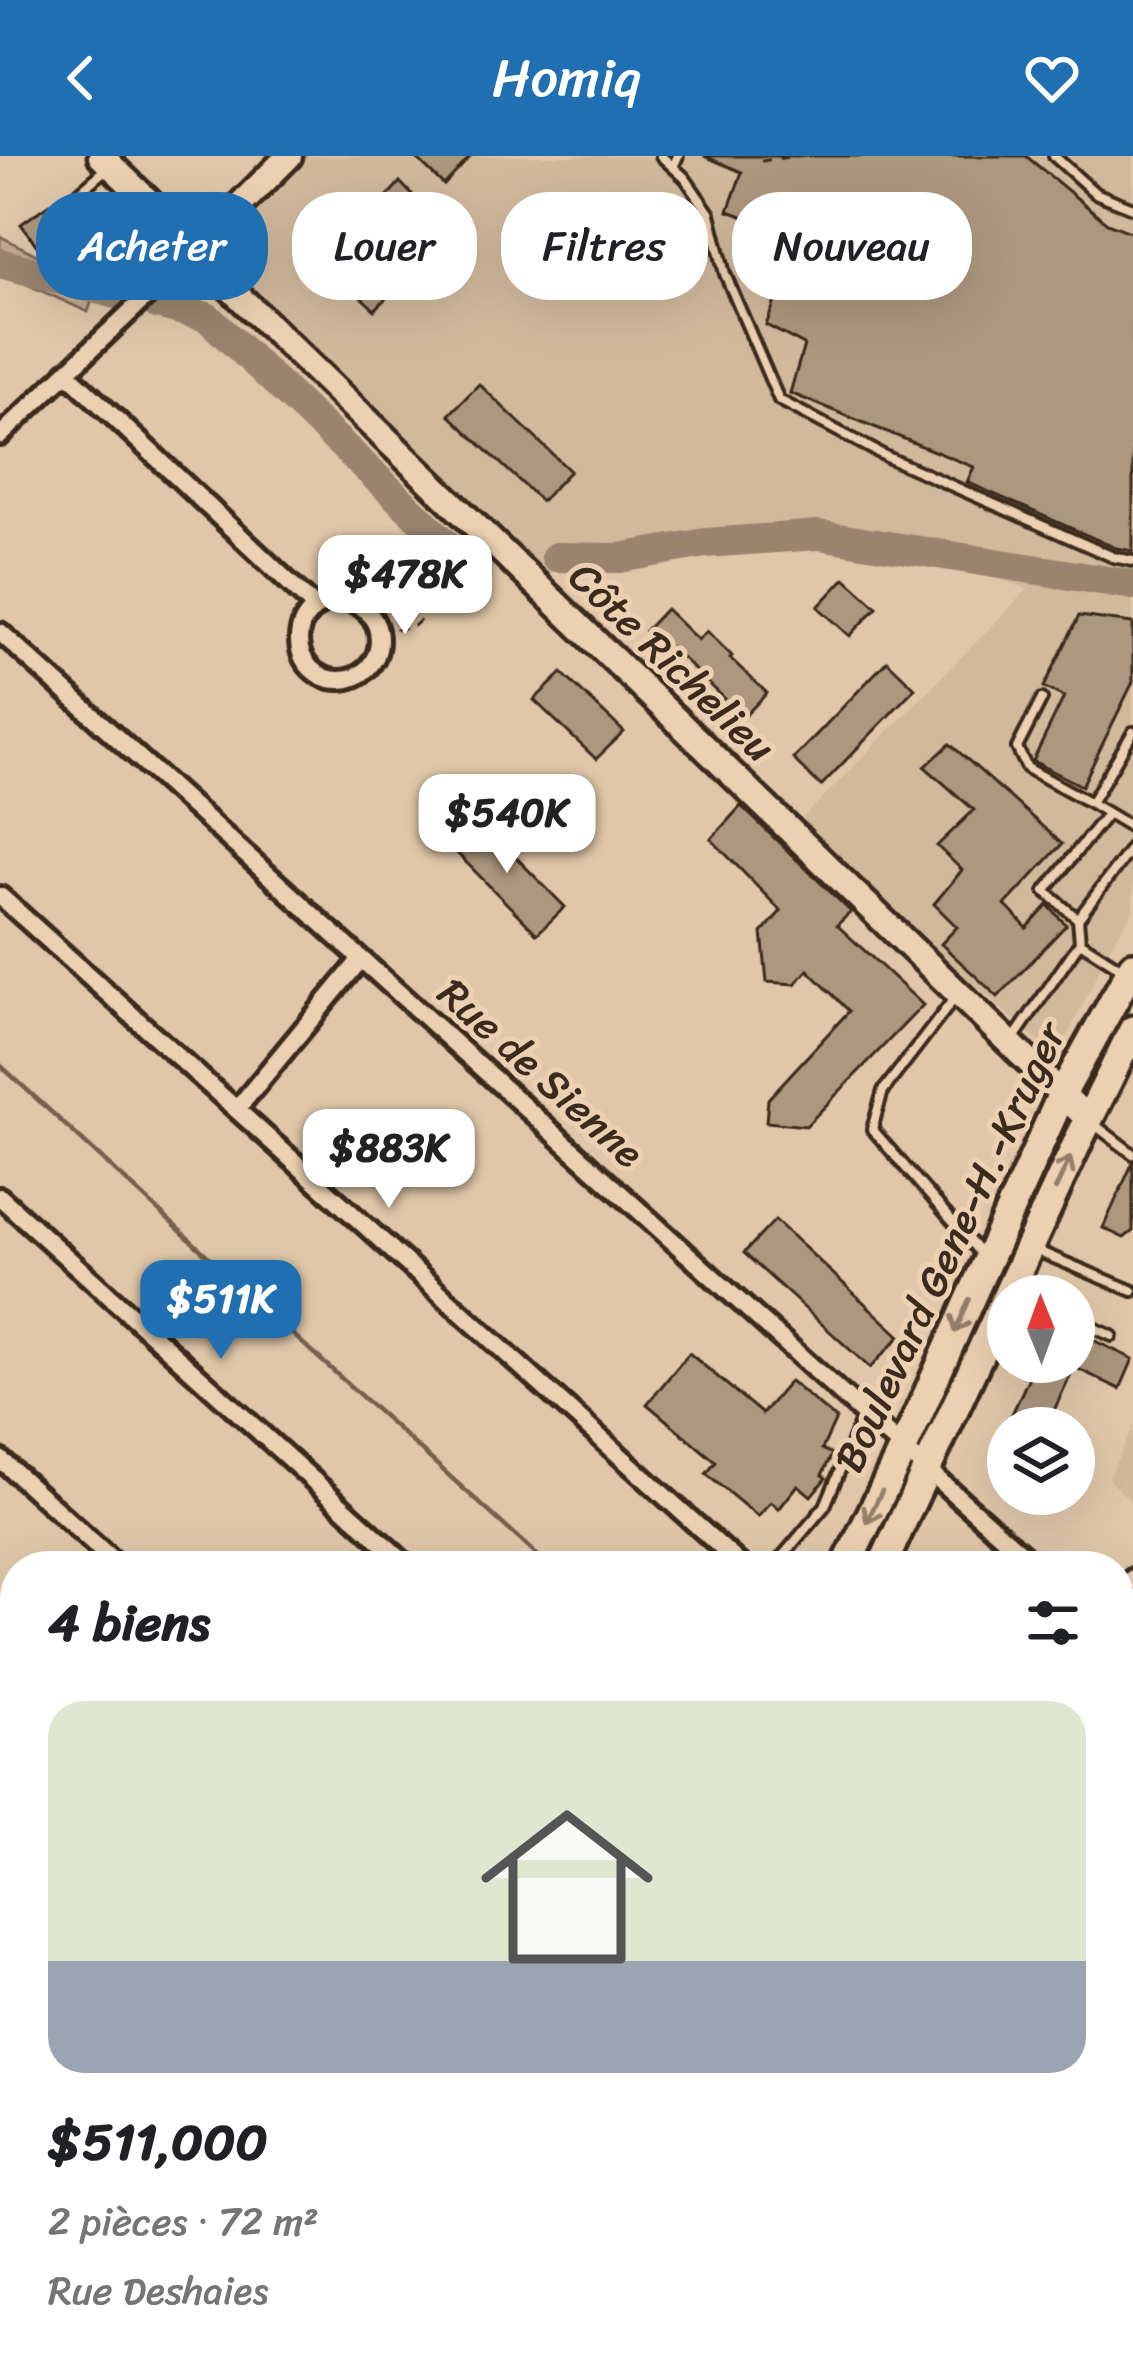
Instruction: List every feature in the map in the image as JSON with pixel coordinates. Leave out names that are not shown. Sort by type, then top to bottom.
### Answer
[{"type":"main road","name":"Boulevard Gene-H.-Kruger","points":[[853,1551],[1062,1094],[1132,972]]},
{"type":"main road","name":"Boulevard Gene-H.-Kruger","points":[[1021,1275],[1029,1247],[1133,1030]]},
{"type":"main road","name":"Boulevard Gene-H.-Kruger","points":[[889,1551],[987,1350]]},
{"type":"street","points":[[253,192],[289,156]]},
{"type":"street","name":"Côte Richelieu","points":[[106,160],[140,192]]},
{"type":"street","points":[[0,436],[143,300]]},
{"type":"street","name":"Côte Richelieu","points":[[243,300],[1089,1120]]},
{"type":"street","points":[[66,372],[315,607]]},
{"type":"street","points":[[340,599],[365,609],[378,632],[374,658],[356,676],[330,679],[308,666],[298,641],[305,616],[315,607],[340,599]]},
{"type":"street","name":"Rue de Sienne","points":[[0,632],[1019,1551]]},
{"type":"street","points":[[0,896],[725,1551]]},
{"type":"street","points":[[237,1109],[361,959]]},
{"type":"street","points":[[0,1197],[391,1551]]},
{"type":"street","points":[[0,1459],[101,1551]]},
{"type":"lane","points":[[661,156],[685,178],[710,214],[725,274],[779,400],[886,458],[1113,557],[1133,561]]},
{"type":"lane","points":[[674,167],[678,156]]},
{"type":"lane","points":[[1054,156],[1095,193],[1133,208]]},
{"type":"lane","points":[[76,192],[106,160]]},
{"type":"lane","points":[[1042,699],[1017,748],[1027,768],[1132,826]]},
{"type":"lane","points":[[1091,803],[1133,732]]},
{"type":"lane","points":[[1078,919],[1045,891],[1107,814]]},
{"type":"lane","points":[[1010,1043],[1080,942],[1078,919],[1133,844]]},
{"type":"lane","points":[[1080,942],[1132,972]]},
{"type":"lane","points":[[958,994],[883,1091],[872,1129],[987,1261]]},
{"type":"lane","points":[[1089,1120],[1133,1154]]},
{"type":"lane","points":[[1029,1247],[1133,1291]]},
{"type":"lane","points":[[1095,1328],[1112,1336]]},
{"type":"lane","points":[[787,1551],[825,1506],[864,1414]]},
{"type":"path","points":[[761,161],[798,156]]},
{"type":"path","points":[[378,632],[414,626],[465,579],[516,565]]},
{"type":"shaded area","points":[[298,156],[1133,156],[1133,911],[1110,947],[1057,1058],[796,825],[1028,589],[884,540],[538,574],[254,300],[268,300],[268,192],[260,192]]},
{"type":"shaded area","points":[[0,236],[36,255],[36,288],[0,272]]},
{"type":"shaded area","points":[[62,300],[92,300],[88,312]]},
{"type":"shaded area","points":[[1133,1427],[1133,1503],[1108,1479]]},
{"type":"building","points":[[414,156],[471,156],[444,185]]},
{"type":"building","points":[[704,156],[1026,156],[1107,223],[1133,233],[1133,551],[1116,548],[967,482],[974,467],[790,393],[804,345],[766,325],[776,300],[972,300],[972,192],[735,192],[742,172]]},
{"type":"building","points":[[400,182],[410,192],[391,192]]},
{"type":"building","points":[[36,213],[36,244],[21,224]]},
{"type":"building","points":[[364,300],[384,300],[375,310]]},
{"type":"building","points":[[479,384],[570,471],[541,501],[449,415]]},
{"type":"building","points":[[845,578],[877,607],[850,636],[818,607]]},
{"type":"building","points":[[666,609],[698,640],[707,631],[767,693],[737,724],[717,705],[724,698],[671,647],[666,652],[645,631]]},
{"type":"building","points":[[1079,616],[1133,623],[1133,682],[1082,786],[1033,761],[1064,697],[1044,687]]},
{"type":"building","points":[[887,661],[915,688],[821,786],[793,759]]},
{"type":"building","points":[[562,673],[624,732],[596,759],[534,700]]},
{"type":"building","points":[[950,744],[1062,844],[1005,905],[1027,928],[1048,905],[1066,925],[998,997],[941,944],[957,927],[934,904],[962,870],[937,846],[974,810],[925,767]]},
{"type":"building","points":[[741,806],[851,912],[837,925],[923,1005],[806,1126],[766,1122],[768,1099],[849,1011],[808,970],[795,984],[767,982],[762,933],[781,911],[711,839]]},
{"type":"building","points":[[477,818],[565,907],[537,934],[449,845]]},
{"type":"building","points":[[1133,1162],[1133,1231],[1124,1238],[1103,1228]]},
{"type":"building","points":[[775,1220],[900,1336],[870,1368],[744,1253]]},
{"type":"building","points":[[1095,1341],[1133,1359],[1120,1389],[1095,1377]]},
{"type":"building","points":[[689,1353],[762,1414],[790,1381],[836,1419],[822,1449],[832,1454],[822,1475],[826,1478],[811,1496],[798,1485],[779,1509],[771,1502],[758,1517],[706,1474],[716,1462],[647,1404]]},
{"type":"building","points":[[1026,1383],[1067,1383],[1056,1407],[1015,1407]]},
{"type":"waterway","points":[[0,263],[36,273]]},
{"type":"waterway","points":[[157,304],[207,317],[458,555]]},
{"type":"waterway","points":[[556,557],[620,558],[705,543],[819,535],[1133,585]]},
{"type":"waterway","points":[[0,1065],[532,1551]]}]
